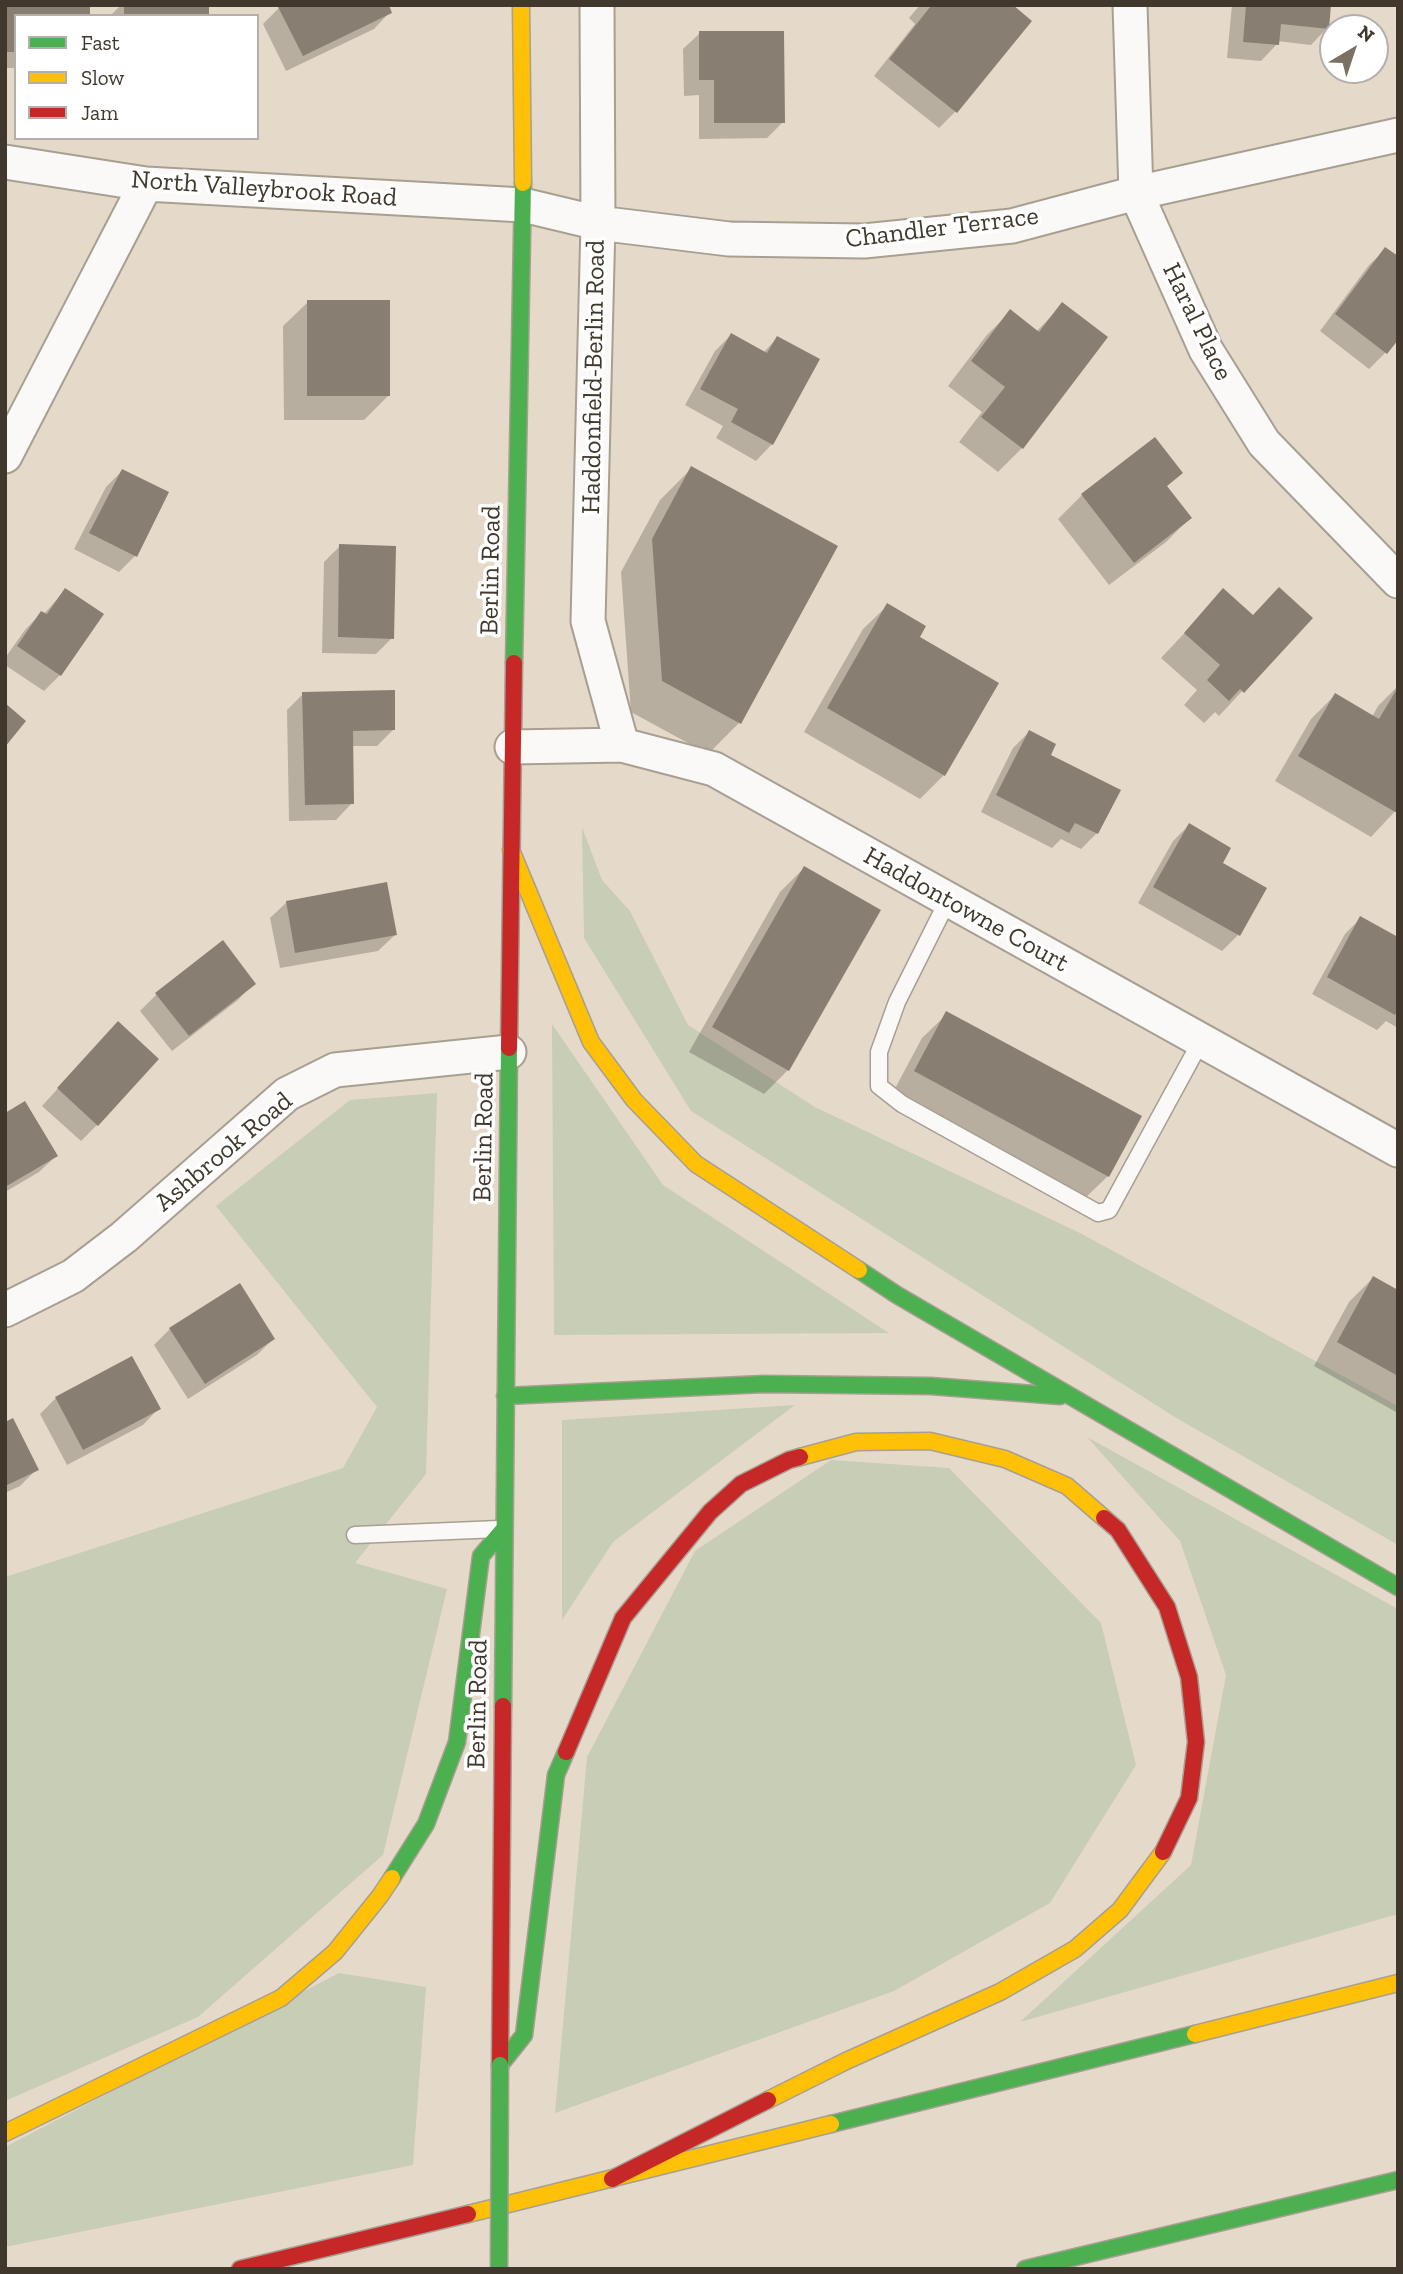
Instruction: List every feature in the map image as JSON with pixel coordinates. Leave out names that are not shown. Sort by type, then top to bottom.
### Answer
[{"type":"main road","name":"Berlin Road","points":[[499,2269],[512,747],[523,205],[521,5]]},
{"type":"main road","points":[[511,850],[591,1042],[635,1100],[696,1164],[897,1295],[1398,1587]]},
{"type":"main road","points":[[505,1396],[764,1384],[931,1386],[1069,1396]]},
{"type":"main road","points":[[500,2065],[524,2035],[555,1775],[623,1618],[710,1512],[741,1484],[789,1460],[856,1441],[930,1441],[1005,1459],[1067,1486],[1118,1530],[1167,1607],[1189,1677],[1195,1742],[1189,1798],[1167,1847],[1120,1910],[1075,1949],[1000,1992],[846,2061],[612,2179]]},
{"type":"main road","points":[[5,2133],[281,1998],[335,1952],[380,1896],[426,1824],[457,1742],[481,1556],[505,1529]]},
{"type":"main road","points":[[240,2269],[1398,1983]]},
{"type":"main road","points":[[1025,2269],[1398,2180]]},
{"type":"street","name":"Haddonfield-Berlin Road","points":[[597,5],[597,223],[588,621],[622,745]]},
{"type":"street","name":"Haral Place","points":[[1130,5],[1136,193],[1206,350],[1264,443],[1398,581]]},
{"type":"street","name":"Chandler Terrace","points":[[523,205],[597,223],[729,239],[864,241],[1012,226],[1136,193],[1398,135]]},
{"type":"street","name":"North Valleybrook Road","points":[[5,162],[146,184],[523,205]]},
{"type":"street","points":[[5,456],[146,184]]},
{"type":"street","name":"Haddontowne Court","points":[[512,747],[622,745],[714,769],[1398,1150]]},
{"type":"street","name":"Ashbrook Road","points":[[5,1310],[73,1276],[124,1237],[287,1094],[335,1070],[509,1052]]},
{"type":"lane","points":[[948,900],[897,1002],[879,1052],[879,1086],[902,1104],[1098,1213],[1109,1210],[1201,1041]]},
{"type":"lane","points":[[355,1535],[505,1529]]},
{"type":"green space","points":[[582,827],[602,880],[630,911],[688,1025],[815,1107],[1082,1234],[1398,1406],[1398,1545],[1178,1419],[691,1111],[584,938]]},
{"type":"green space","points":[[552,1024],[663,1185],[889,1333],[554,1335]]},
{"type":"green space","points":[[437,1093],[426,1474],[355,1563],[447,1589],[383,1855],[198,2017],[5,2101],[5,1577],[343,1468],[377,1407],[216,1206],[350,1100]]},
{"type":"green space","points":[[795,1405],[613,1542],[562,1620],[562,1420]]},
{"type":"green space","points":[[1087,1437],[1398,1609],[1398,1914],[1020,2022],[1191,1865],[1226,1675],[1180,1541]]},
{"type":"green space","points":[[831,1460],[949,1468],[1101,1623],[1136,1765],[1050,1903],[894,1991],[555,2113],[587,1757],[695,1551]]},
{"type":"green space","points":[[339,1973],[426,1987],[413,2165],[5,2247],[5,2147]]},
{"type":"building","points":[[7,5],[90,5],[90,14],[14,14],[14,52],[6,52]]},
{"type":"building","points":[[124,5],[209,5],[209,14],[124,14]]},
{"type":"building","points":[[389,5],[392,13],[303,56],[278,7]]},
{"type":"building","points":[[928,5],[1013,5],[1032,21],[957,113],[889,59],[930,7]]},
{"type":"building","points":[[1246,5],[1331,5],[1330,14],[1319,14],[1319,28],[1281,24],[1279,45],[1243,42]]},
{"type":"building","points":[[699,31],[784,31],[785,123],[714,123],[714,80],[699,80]]},
{"type":"building","points":[[1385,247],[1398,256],[1398,340],[1387,354],[1335,314]]},
{"type":"building","points":[[307,300],[390,300],[390,396],[307,396]]},
{"type":"building","points":[[1062,302],[1108,337],[1023,449],[981,417],[1005,387],[971,361],[1010,309],[1039,332]]},
{"type":"building","points":[[731,333],[767,353],[777,336],[820,359],[773,445],[731,422],[738,409],[700,389]]},
{"type":"building","points":[[1155,437],[1183,473],[1167,486],[1192,518],[1134,563],[1081,494]]},
{"type":"building","points":[[691,466],[838,546],[741,724],[662,681],[652,539]]},
{"type":"building","points":[[122,469],[169,492],[137,557],[89,533]]},
{"type":"building","points":[[339,544],[396,546],[394,639],[338,637]]},
{"type":"building","points":[[1279,587],[1313,618],[1244,693],[1240,689],[1229,701],[1207,680],[1220,665],[1184,633],[1223,588],[1253,615]]},
{"type":"building","points":[[65,588],[104,614],[61,676],[17,646],[41,611],[47,614]]},
{"type":"building","points":[[887,603],[926,626],[920,637],[999,683],[945,776],[827,708]]},
{"type":"building","points":[[1398,687],[1397,813],[1298,756],[1335,693],[1379,719]]},
{"type":"building","points":[[395,690],[395,730],[353,731],[354,804],[305,805],[302,692]]},
{"type":"building","points":[[5,703],[26,721],[5,747]]},
{"type":"building","points":[[1029,730],[1056,744],[1051,755],[1121,790],[1098,834],[1075,823],[1069,833],[996,795]]},
{"type":"building","points":[[1189,823],[1231,848],[1223,863],[1267,888],[1240,936],[1153,887]]},
{"type":"building","points":[[804,866],[881,910],[789,1071],[712,1027]]},
{"type":"building","points":[[387,882],[397,935],[295,953],[286,901]]},
{"type":"building","points":[[1360,916],[1398,937],[1398,1009],[1395,1015],[1327,977]]},
{"type":"building","points":[[223,940],[256,984],[189,1036],[155,993]]},
{"type":"building","points":[[946,1011],[1142,1116],[1109,1177],[914,1071]]},
{"type":"building","points":[[118,1021],[159,1059],[98,1126],[57,1088]]},
{"type":"building","points":[[25,1101],[58,1156],[5,1187],[5,1113]]},
{"type":"building","points":[[1373,1276],[1398,1290],[1398,1376],[1337,1342]]},
{"type":"building","points":[[240,1283],[275,1339],[205,1384],[169,1328]]},
{"type":"building","points":[[132,1356],[161,1409],[83,1450],[55,1397]]},
{"type":"building","points":[[13,1418],[39,1470],[5,1486],[5,1422]]},
{"type":"traffic: fast","points":[[514,663],[523,183]]},
{"type":"traffic: fast","points":[[503,1706],[509,1048]]},
{"type":"traffic: fast","points":[[859,1270],[897,1295],[1398,1587]]},
{"type":"traffic: fast","points":[[505,1396],[764,1384],[931,1386],[1060,1396]]},
{"type":"traffic: fast","points":[[392,1878],[426,1824],[457,1742],[481,1556],[504,1529]]},
{"type":"traffic: fast","points":[[500,2065],[524,2035],[556,1775],[566,1752]]},
{"type":"traffic: fast","points":[[831,2124],[1195,2034]]},
{"type":"traffic: fast","points":[[499,2269],[500,2065]]},
{"type":"traffic: fast","points":[[1025,2269],[1398,2180]]},
{"type":"traffic: slow","points":[[521,5],[523,183]]},
{"type":"traffic: slow","points":[[511,850],[591,1042],[634,1100],[696,1164],[859,1270]]},
{"type":"traffic: slow","points":[[800,1457],[856,1442],[930,1441],[1005,1459],[1067,1486],[1104,1518]]},
{"type":"traffic: slow","points":[[768,2100],[846,2061],[1000,1992],[1075,1949],[1120,1910],[1163,1852]]},
{"type":"traffic: slow","points":[[5,2133],[281,1998],[335,1952],[392,1878]]},
{"type":"traffic: slow","points":[[1195,2034],[1398,1983]]},
{"type":"traffic: slow","points":[[468,2214],[831,2124]]},
{"type":"traffic: jam","points":[[509,1048],[514,663]]},
{"type":"traffic: jam","points":[[566,1752],[623,1618],[710,1512],[741,1484],[800,1457]]},
{"type":"traffic: jam","points":[[1104,1518],[1118,1530],[1167,1607],[1189,1677],[1196,1742],[1189,1798],[1163,1852]]},
{"type":"traffic: jam","points":[[500,2065],[503,1706]]},
{"type":"traffic: jam","points":[[612,2179],[768,2100]]},
{"type":"traffic: jam","points":[[240,2269],[468,2214]]}]
